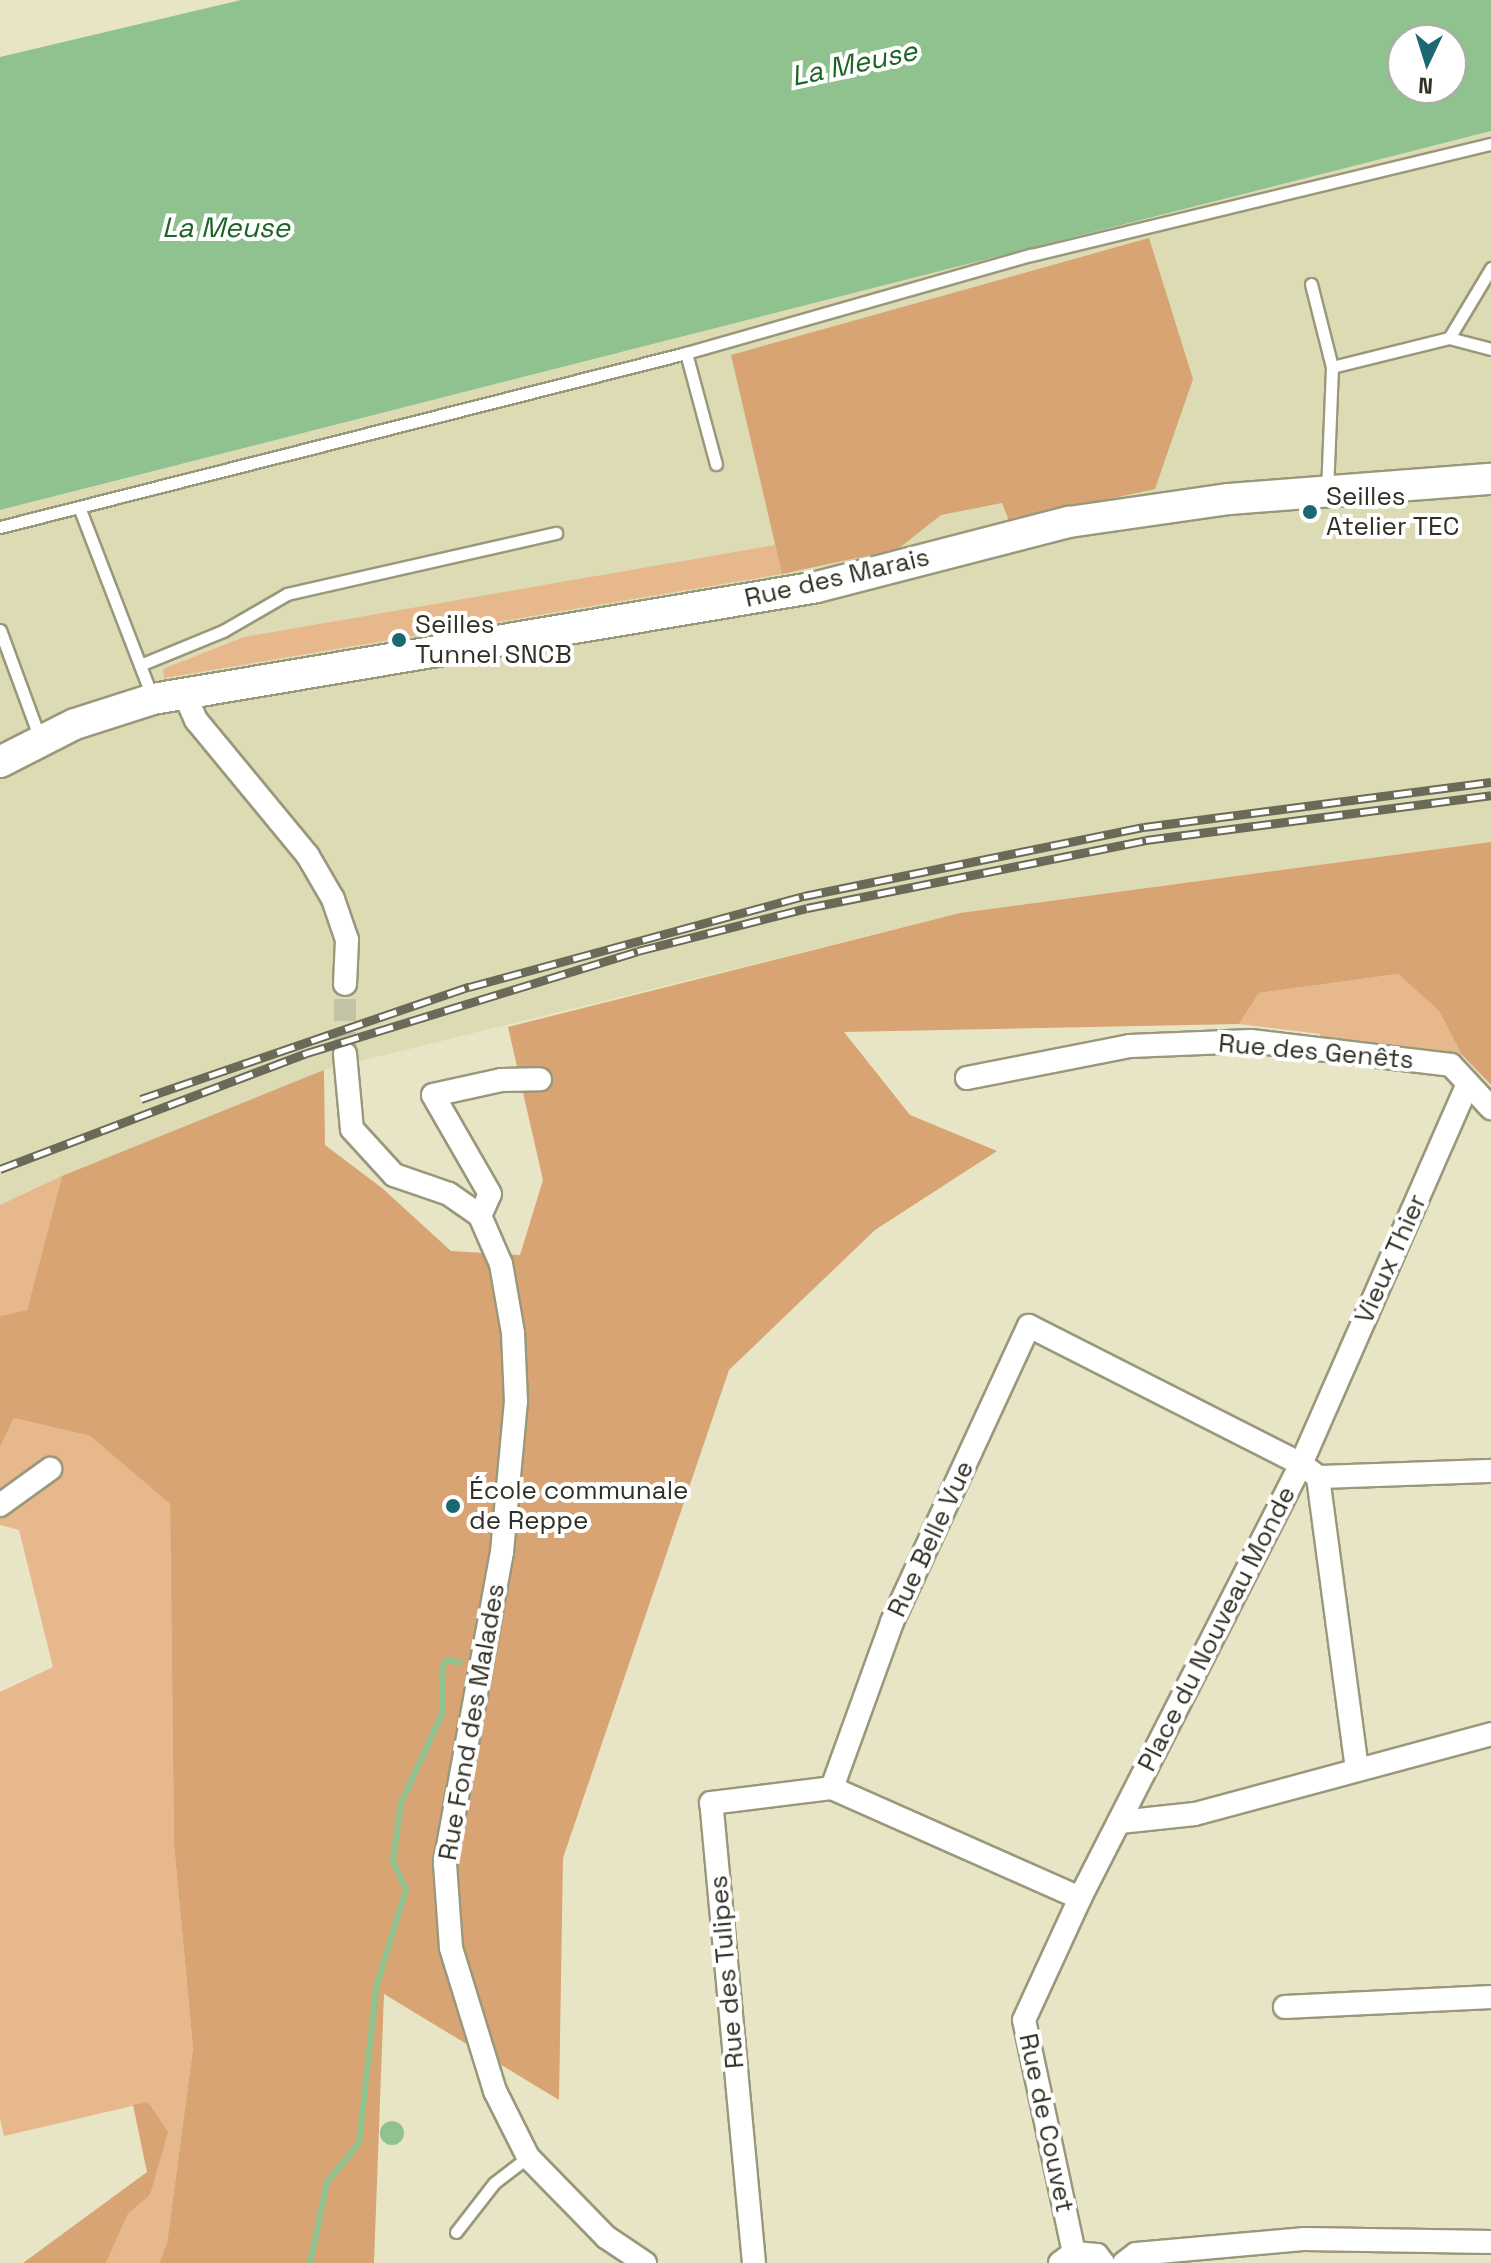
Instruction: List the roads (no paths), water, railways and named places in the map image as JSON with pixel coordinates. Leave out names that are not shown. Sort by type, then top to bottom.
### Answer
[{"type":"main road","name":"Rue des Marais","points":[[0,762],[41,741],[153,699],[817,587],[1069,522],[1327,491],[1491,479]]},
{"type":"street","points":[[184,693],[196,720],[308,856],[333,899],[347,940],[345,984]]},
{"type":"street","name":"Rue des Genêts","points":[[967,1078],[1130,1046],[1251,1041],[1451,1065],[1467,1085]]},
{"type":"street","points":[[345,1054],[352,1129],[394,1175],[449,1194],[480,1216]]},
{"type":"street","name":"Rue Fond des Malades","points":[[540,1079],[501,1080],[433,1095],[490,1194],[480,1216],[501,1264],[513,1333],[516,1401],[502,1552],[445,1864],[451,1948],[495,2091],[528,2157],[606,2237],[645,2263]]},
{"type":"street","points":[[1467,1085],[1491,1108]]},
{"type":"street","name":"Vieux Thier","points":[[1309,1471],[1467,1085]]},
{"type":"street","name":"Rue Belle Vue","points":[[832,1788],[892,1622],[1029,1326],[1309,1471]]},
{"type":"street","points":[[0,1505],[50,1469]]},
{"type":"street","points":[[1309,1471],[1491,1471]]},
{"type":"street","name":"Place du Nouveau Monde","points":[[1309,1471],[1357,1768]]},
{"type":"street","name":"Place du Nouveau Monde","points":[[1120,1822],[1309,1471]]},
{"type":"street","points":[[1120,1822],[1195,1814],[1491,1734]]},
{"type":"street","points":[[832,1788],[1080,1898]]},
{"type":"street","name":"Rue des Tulipes","points":[[754,2263],[711,1803],[832,1788]]},
{"type":"street","name":"Rue de Couvet","points":[[1067,2258],[1024,2020],[1080,1898],[1120,1822]]},
{"type":"street","points":[[1285,2007],[1491,1997]]},
{"type":"street","points":[[1124,2263],[1136,2254],[1305,2239],[1491,2242]]},
{"type":"street","points":[[1067,2258],[1097,2255],[1103,2263]]},
{"type":"lane","points":[[0,527],[686,353],[1031,255],[1491,144]]},
{"type":"lane","points":[[1449,338],[1491,268]]},
{"type":"lane","points":[[1311,284],[1332,367],[1327,491]]},
{"type":"lane","points":[[1332,367],[1449,338],[1491,349]]},
{"type":"lane","points":[[686,353],[716,464]]},
{"type":"lane","points":[[79,507],[153,699]]},
{"type":"lane","points":[[140,665],[223,631],[287,594],[556,533]]},
{"type":"lane","points":[[0,630],[41,741]]},
{"type":"lane","points":[[456,2232],[494,2183],[528,2157]]},
{"type":"water","name":"La Meuse","points":[[241,0],[1491,0],[1491,131],[0,510],[0,57]]},
{"type":"water","points":[[392,2121],[403,2128],[404,2133],[397,2144],[392,2145],[381,2138],[380,2133],[387,2122]]},
{"type":"waterway","points":[[310,2263],[327,2182],[359,2143],[376,1988],[406,1889],[393,1861],[401,1803],[442,1714],[442,1669],[447,1660],[460,1663]]},
{"type":"tunnel","points":[[345,984],[345,1054]]},
{"type":"railway","points":[[141,1099],[469,987],[804,896],[1144,827],[1491,782]]},
{"type":"railway","points":[[0,1169],[307,1053],[638,951],[807,908],[1146,840],[1491,795]]},
{"type":"place","name":"Seilles Atelier TEC","points":[[1310,512]]},
{"type":"place","name":"Seilles Tunnel SNCB","points":[[399,640]]},
{"type":"place","name":"École communale de Reppe","points":[[453,1506]]}]
